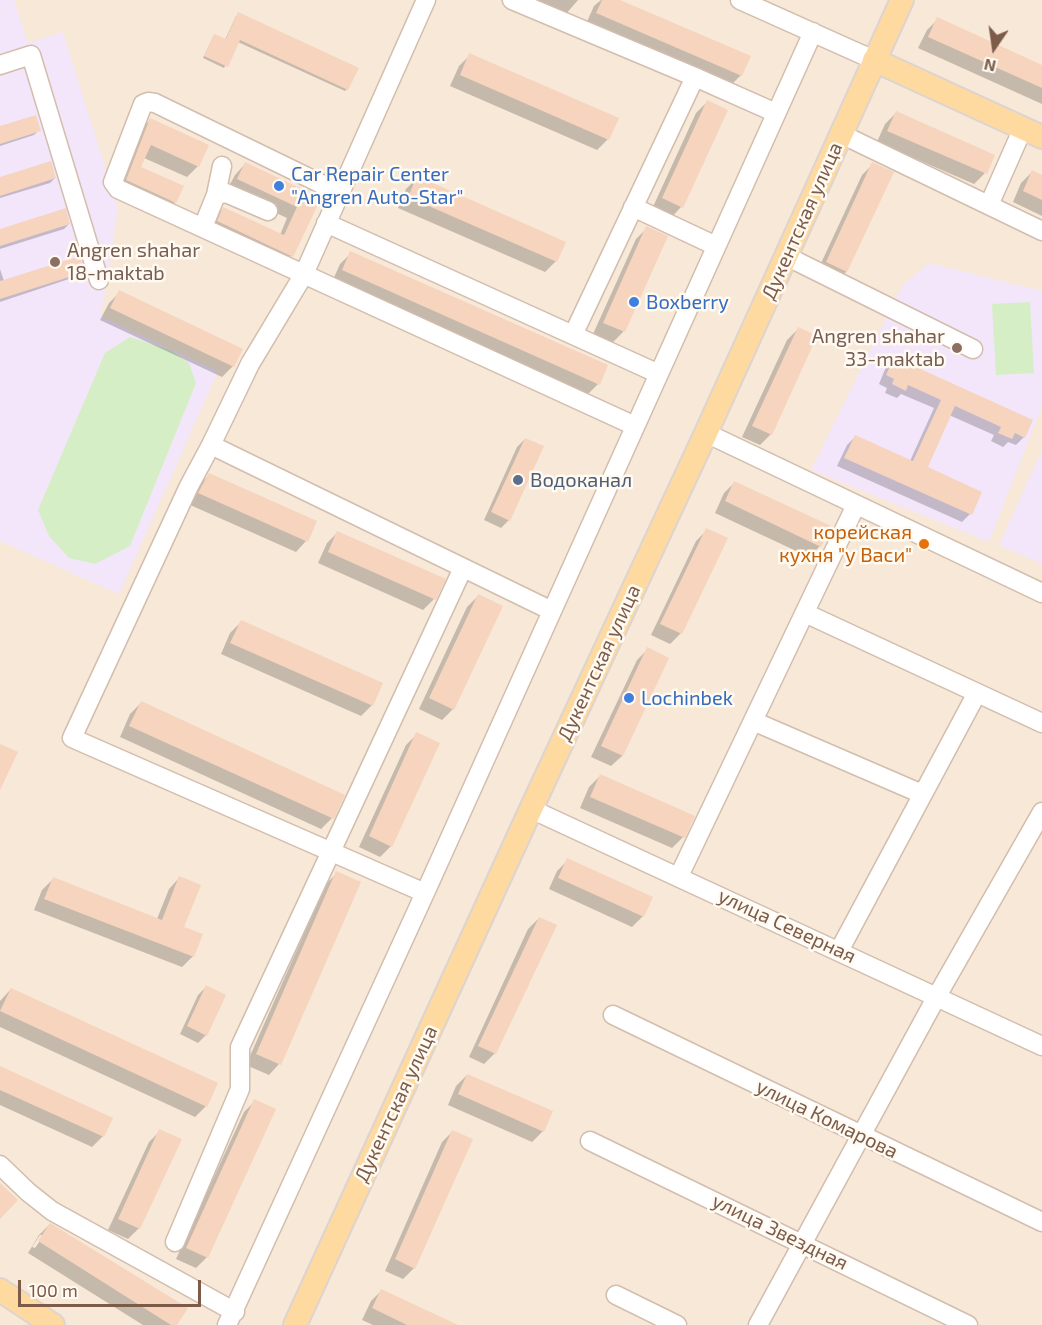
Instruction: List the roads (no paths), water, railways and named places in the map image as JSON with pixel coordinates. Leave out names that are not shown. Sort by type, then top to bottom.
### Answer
[{"type":"main road","name":"Дукентская улица","points":[[295,1325],[706,433],[902,0]]},
{"type":"main road","points":[[874,60],[1033,133]]},
{"type":"main road","points":[[0,1290],[53,1325]]},
{"type":"street","points":[[425,893],[72,738],[189,486],[250,364],[304,274],[426,0]]},
{"type":"street","points":[[512,0],[776,113]]},
{"type":"street","points":[[740,0],[874,60]]},
{"type":"street","points":[[0,1165],[52,1211],[231,1319],[813,32]]},
{"type":"street","points":[[0,65],[31,55],[99,280]]},
{"type":"street","points":[[573,335],[695,77]]},
{"type":"street","points":[[340,193],[155,103],[148,102],[143,104],[113,182],[114,186],[635,426]]},
{"type":"street","points":[[989,205],[1033,133]]},
{"type":"street","points":[[841,134],[1042,231]]},
{"type":"street","points":[[203,227],[216,195],[222,166]]},
{"type":"street","points":[[216,195],[226,193],[268,211]]},
{"type":"street","points":[[633,207],[716,246]]},
{"type":"street","points":[[326,223],[659,374]]},
{"type":"street","points":[[786,256],[974,349]]},
{"type":"street","points":[[706,433],[1042,593]]},
{"type":"street","points":[[211,445],[552,611]]},
{"type":"street","points":[[679,876],[856,505]]},
{"type":"street","points":[[175,1242],[240,1089],[240,1047],[463,568]]},
{"type":"street","points":[[805,613],[1042,723]]},
{"type":"street","points":[[839,951],[976,693]]},
{"type":"street","points":[[753,721],[922,794]]},
{"type":"street","name":"улица Северная","points":[[531,809],[1042,1046]]},
{"type":"street","points":[[758,1325],[801,1242],[937,996],[1042,812]]},
{"type":"street","name":"улица Комарова","points":[[613,1016],[1042,1222]]},
{"type":"street","name":"улица Звездная","points":[[590,1141],[968,1325]]},
{"type":"street","points":[[616,1295],[677,1325]]},
{"type":"place","name":"Car Repair Center \"Angren Auto-Star\"","points":[[279,186]]},
{"type":"place","name":"Angren shahar 18-maktab","points":[[55,262]]},
{"type":"place","name":"Boxberry","points":[[634,302]]},
{"type":"place","name":"Angren shahar 33-maktab","points":[[957,348]]},
{"type":"place","name":"Водоканал","points":[[518,480]]},
{"type":"place","name":"корейская кухня \"у Васи\"","points":[[924,544]]},
{"type":"place","name":"Lochinbek","points":[[629,698]]}]
